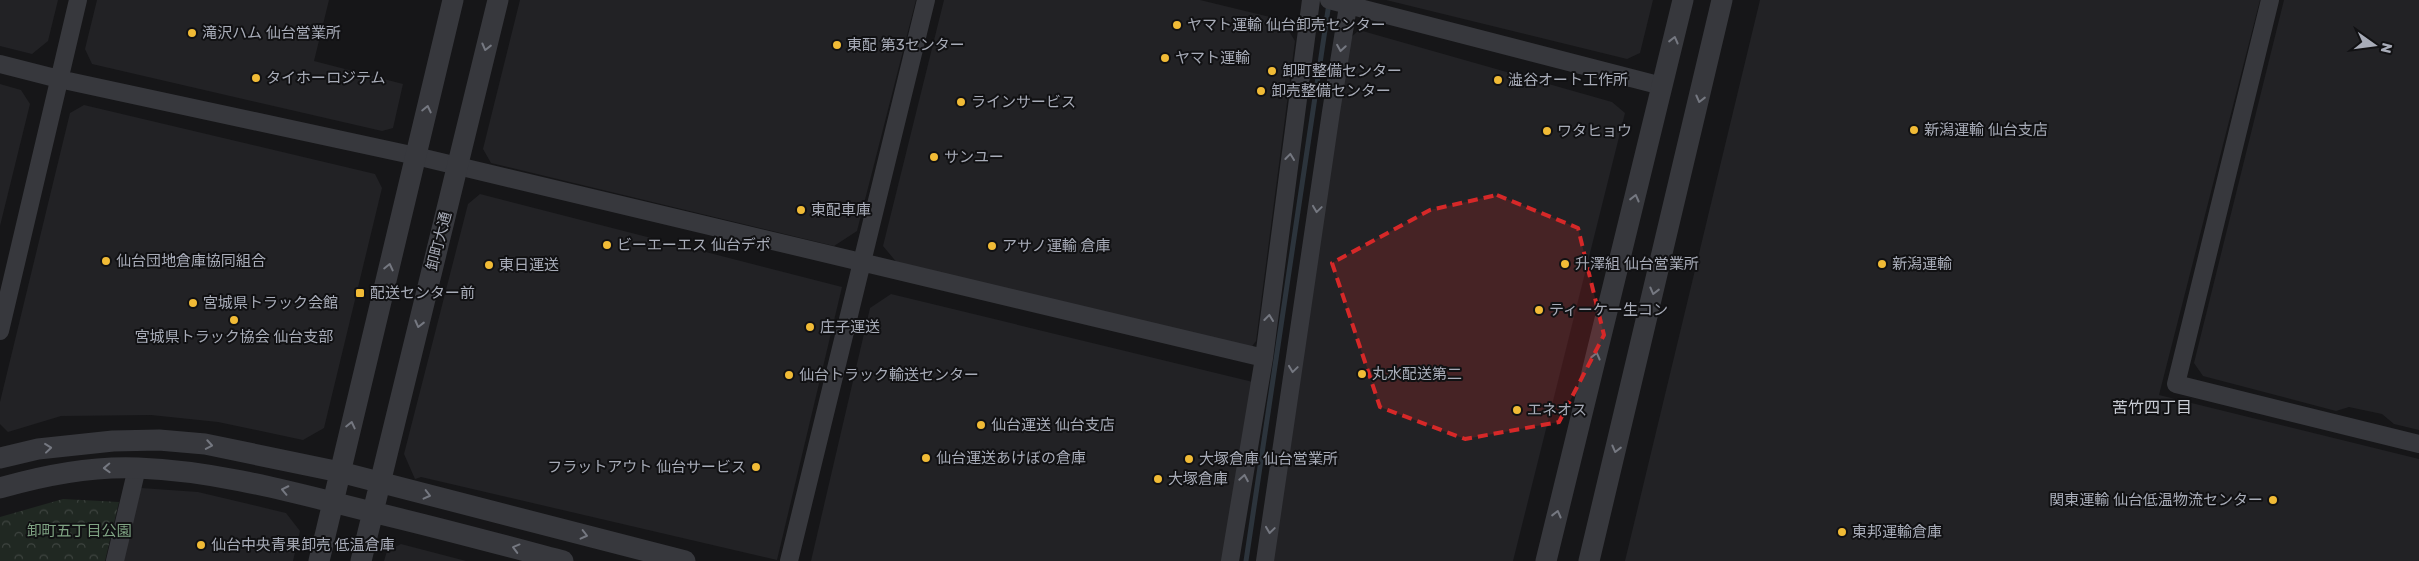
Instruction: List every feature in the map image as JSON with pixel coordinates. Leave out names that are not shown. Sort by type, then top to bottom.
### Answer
[{"type":"street","points":[[0,331],[78,0]]},
{"type":"street","points":[[319,561],[453,0]]},
{"type":"street","name":"卸町大通","points":[[361,561],[498,0]]},
{"type":"street","points":[[789,561],[926,0]]},
{"type":"street","points":[[1230,561],[1264,358],[1311,0]]},
{"type":"street","points":[[1546,561],[1684,0]]},
{"type":"street","points":[[1589,561],[1722,0]]},
{"type":"street","points":[[2270,0],[2176,384],[2419,444]]},
{"type":"street","points":[[1265,561],[1343,2],[1662,86]]},
{"type":"street","points":[[0,64],[59,79],[416,156],[1264,358]]},
{"type":"street","points":[[0,458],[57,447],[113,440],[159,440],[204,444],[340,472],[685,561]]},
{"type":"street","points":[[0,488],[42,476],[102,468],[138,468],[202,473],[333,501],[563,561]]},
{"type":"street","points":[[115,561],[138,468]]},
{"type":"highlighted area","points":[[1497,195],[1578,228],[1604,335],[1559,422],[1465,439],[1380,407],[1332,263],[1430,210]]},
{"type":"shaded area","points":[[0,0],[58,0],[48,41],[32,54],[0,46]]},
{"type":"shaded area","points":[[97,0],[329,0],[314,61],[403,84],[393,128],[382,131],[92,64],[85,49]]},
{"type":"shaded area","points":[[520,0],[916,0],[857,231],[834,246],[491,163],[483,149]]},
{"type":"shaded area","points":[[944,0],[1200,0],[1282,20],[1295,41],[1256,341],[1250,349],[898,264],[883,246]]},
{"type":"shaded area","points":[[1386,0],[1653,0],[1640,53],[1627,59]]},
{"type":"shaded area","points":[[1760,0],[2260,0],[2159,395],[2419,459],[2419,561],[1625,561]]},
{"type":"shaded area","points":[[2284,0],[2419,0],[2419,430],[2394,424],[2382,414],[2349,407],[2336,411],[2203,376],[2194,363]]},
{"type":"shaded area","points":[[1359,30],[1612,102],[1625,113],[1513,561],[1272,561],[1345,43]]},
{"type":"shaded area","points":[[0,84],[21,90],[30,104],[0,226]]},
{"type":"shaded area","points":[[84,105],[375,174],[382,188],[324,428],[303,440],[218,422],[151,415],[61,416],[8,432],[0,424],[0,402],[70,113]]},
{"type":"shaded area","points":[[480,194],[842,287],[777,560],[421,477],[415,479],[404,454],[468,204]]},
{"type":"shaded area","points":[[891,294],[1253,382],[1223,561],[811,561],[870,308]]},
{"type":"shaded area","points":[[141,488],[198,492],[286,513],[300,531],[293,561],[123,561]]},
{"type":"shaded area","points":[[401,544],[466,561],[384,561],[387,551]]},
{"type":"green space","name":"卸町五丁目公園","points":[[63,499],[119,502],[105,561],[0,561],[0,517]]},
{"type":"waterway","points":[[1246,561],[1329,3]]},
{"type":"place","name":"ヤマト運輸 仙台卸売センター","points":[[1177,25]]},
{"type":"place","name":"滝沢ハム 仙台営業所","points":[[192,33]]},
{"type":"place","name":"東配 第3センター","points":[[837,45]]},
{"type":"place","name":"ヤマト運輸","points":[[1165,58]]},
{"type":"place","name":"卸町整備センター","points":[[1272,71]]},
{"type":"place","name":"タイホーロジテム","points":[[256,78]]},
{"type":"place","name":"澁谷オート工作所","points":[[1498,80]]},
{"type":"place","name":"卸売整備センター","points":[[1261,91]]},
{"type":"place","name":"ラインサービス","points":[[961,102]]},
{"type":"place","name":"新潟運輸 仙台支店","points":[[1914,130]]},
{"type":"place","name":"ワタヒョウ","points":[[1547,131]]},
{"type":"place","name":"サンユー","points":[[934,157]]},
{"type":"place","name":"東配車庫","points":[[801,210]]},
{"type":"place","name":"ビーエーエス 仙台デポ","points":[[607,245]]},
{"type":"place","name":"アサノ運輸 倉庫","points":[[992,246]]},
{"type":"place","name":"仙台団地倉庫協同組合","points":[[106,261]]},
{"type":"place","name":"升澤組 仙台営業所","points":[[1565,264]]},
{"type":"place","name":"新潟運輸","points":[[1882,264]]},
{"type":"place","name":"東日運送","points":[[489,265]]},
{"type":"place","name":"配送センター前","points":[[360,293]]},
{"type":"place","name":"宮城県トラック会館","points":[[193,303]]},
{"type":"place","name":"ティーケー生コン","points":[[1539,310]]},
{"type":"place","name":"宮城県トラック協会 仙台支部","points":[[234,320]]},
{"type":"place","name":"庄子運送","points":[[810,327]]},
{"type":"place","name":"丸水配送第二","points":[[1362,374]]},
{"type":"place","name":"仙台トラック輸送センター","points":[[789,375]]},
{"type":"place","name":"エネオス","points":[[1517,410]]},
{"type":"place","name":"仙台運送 仙台支店","points":[[981,425]]},
{"type":"place","name":"仙台運送あけぼの倉庫","points":[[926,458]]},
{"type":"place","name":"大塚倉庫 仙台営業所","points":[[1189,459]]},
{"type":"place","name":"フラットアウト 仙台サービス","points":[[756,467]]},
{"type":"place","name":"大塚倉庫","points":[[1158,479]]},
{"type":"place","name":"関東運輸 仙台低温物流センター","points":[[2273,500]]},
{"type":"place","name":"東邦運輸倉庫","points":[[1842,532]]},
{"type":"place","name":"仙台中央青果卸売 低温倉庫","points":[[201,545]]},
{"type":"district","name":"苦竹四丁目","points":[[2152,407]]}]
